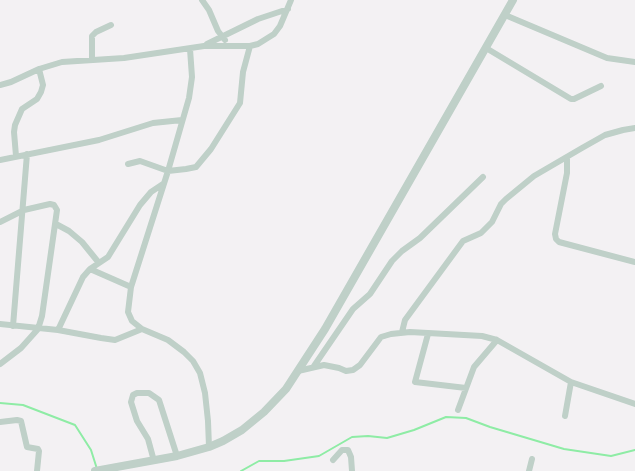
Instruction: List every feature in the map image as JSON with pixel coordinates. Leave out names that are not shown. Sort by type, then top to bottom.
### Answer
[{"type":"street","points":[[202,0],[229,45]]},
{"type":"street","points":[[0,84],[18,79],[39,68],[62,62],[204,46],[250,46],[258,44],[274,34],[291,0]]},
{"type":"street","points":[[95,471],[177,456],[224,441],[242,430],[264,412],[286,389],[324,329],[513,0]]},
{"type":"street","points":[[204,46],[258,19],[288,9]]},
{"type":"street","points":[[505,15],[607,58],[635,62]]},
{"type":"street","points":[[92,60],[92,36],[111,25]]},
{"type":"street","points":[[128,164],[140,161],[168,171],[186,170],[196,166],[211,150],[240,103],[243,72],[250,46]]},
{"type":"street","points":[[190,48],[192,77],[189,98],[131,287],[128,312],[132,321],[142,329],[168,340],[193,361],[200,374],[205,393],[208,447]]},
{"type":"street","points":[[486,48],[571,99],[601,86]]},
{"type":"street","points":[[16,156],[15,125],[22,110],[37,99],[41,92],[43,85],[39,68]]},
{"type":"street","points":[[0,160],[99,140],[169,120],[182,120]]},
{"type":"street","points":[[402,332],[405,320],[463,241],[481,233],[487,228],[496,217],[501,204],[513,193],[534,176],[605,135],[635,128]]},
{"type":"street","points":[[13,326],[28,154]]},
{"type":"street","points":[[567,157],[567,173],[555,234],[556,239],[559,242],[635,262]]},
{"type":"street","points":[[314,366],[353,309],[370,294],[392,262],[484,177]]},
{"type":"street","points":[[58,330],[83,277],[90,269],[108,257],[151,192],[164,183]]},
{"type":"street","points":[[0,222],[24,210],[50,204],[54,205],[57,210],[42,316],[38,329],[21,348],[0,364]]},
{"type":"street","points":[[56,224],[82,242],[99,263]]},
{"type":"street","points":[[90,269],[131,287]]},
{"type":"street","points":[[0,324],[58,330],[115,340],[142,329]]},
{"type":"street","points":[[298,371],[324,365],[346,371],[353,370],[360,365],[380,337],[402,332],[482,336],[497,340],[571,382],[635,404]]},
{"type":"street","points":[[428,334],[415,382],[466,388]]},
{"type":"street","points":[[458,410],[474,367],[497,340]]},
{"type":"street","points":[[565,416],[571,382]]},
{"type":"street","points":[[154,460],[148,439],[137,421],[131,402],[133,395],[137,392],[149,393],[159,400],[177,456]]},
{"type":"street","points":[[0,422],[21,421],[28,447],[38,448],[38,471]]},
{"type":"street","points":[[333,460],[342,450],[348,450],[351,457],[352,471]]},
{"type":"street","points":[[529,471],[532,459]]},
{"type":"waterway","points":[[0,403],[23,405],[75,425],[91,450],[97,469]]},
{"type":"waterway","points":[[241,471],[259,461],[284,461],[319,456],[352,437],[387,438],[414,430],[446,417],[466,418],[564,449],[611,456],[635,450]]}]
